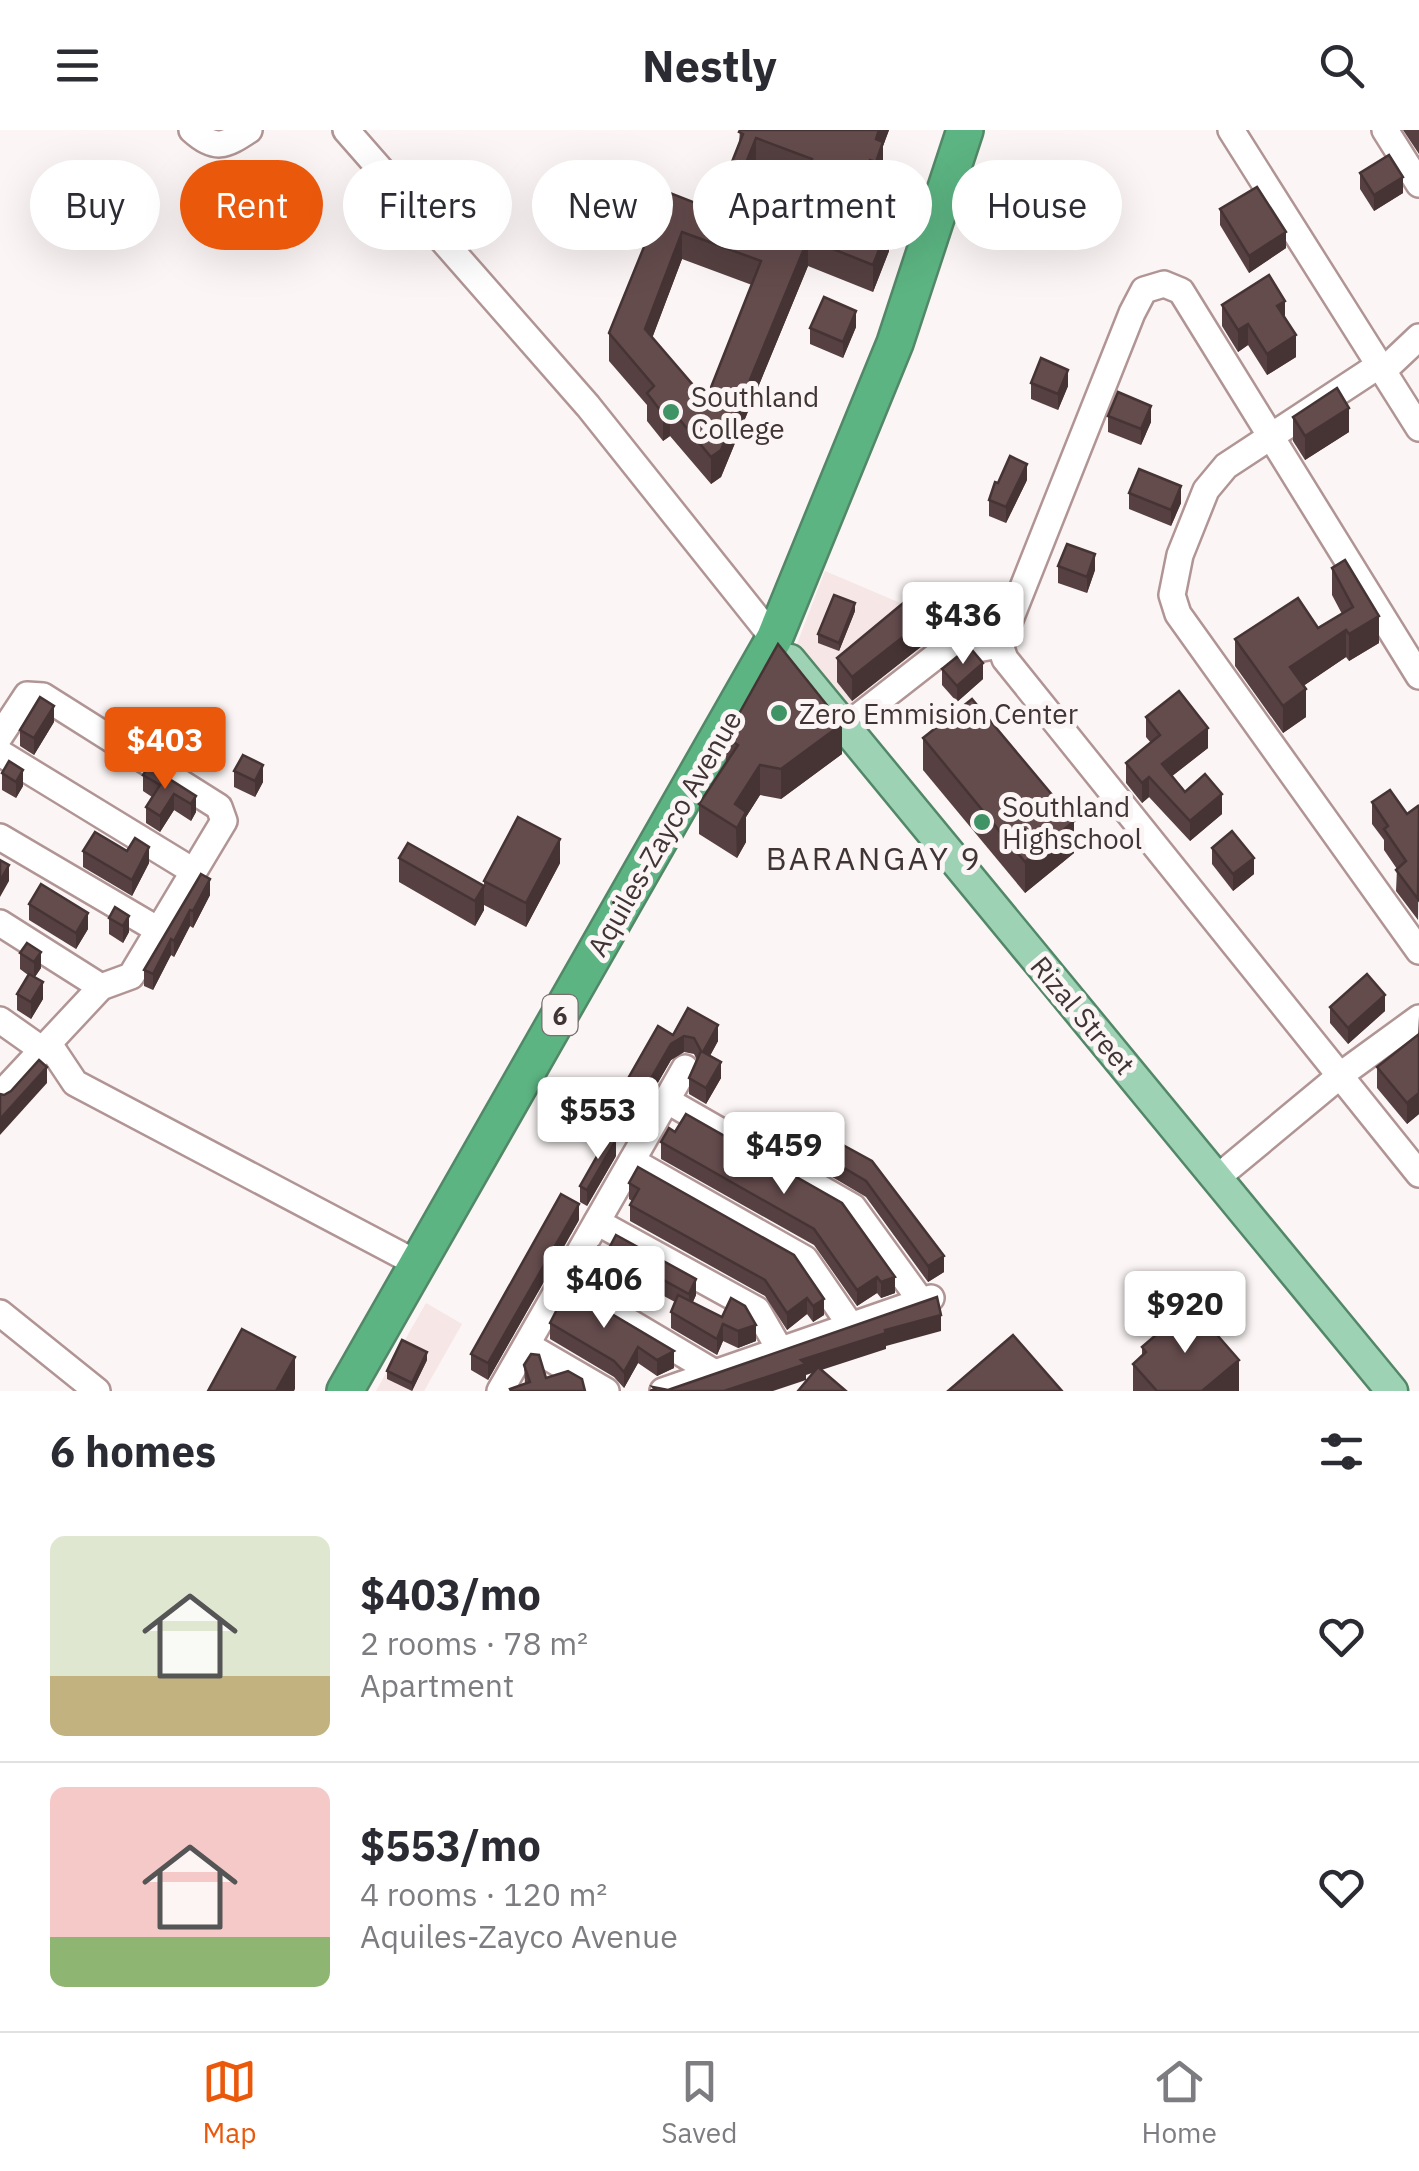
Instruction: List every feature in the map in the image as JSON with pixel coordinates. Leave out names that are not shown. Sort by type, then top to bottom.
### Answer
[{"type":"highway","name":"6","points":[[774,640],[895,343],[965,130]]},
{"type":"highway","name":"Aquiles-Zayco Avenue","points":[[345,1391],[774,640]]},
{"type":"main road","name":"Rizal Street","points":[[774,640],[1392,1391]]},
{"type":"street","points":[[192,130],[207,144],[220,144],[249,130]]},
{"type":"street","points":[[346,130],[588,406],[774,640]]},
{"type":"street","points":[[1230,130],[1419,428]]},
{"type":"street","points":[[1385,130],[1419,184]]},
{"type":"street","points":[[1419,676],[1180,291],[1164,284],[1144,290],[1000,646],[1005,659],[1419,1174]]},
{"type":"street","points":[[1419,337],[1380,368],[1226,466],[1206,490],[1180,555],[1172,595],[1178,614],[1419,951]]},
{"type":"street","points":[[845,727],[936,656],[1000,646]]},
{"type":"street","points":[[0,736],[27,696],[43,696],[218,807],[224,821],[130,976],[101,987],[0,1096]]},
{"type":"street","points":[[0,753],[193,871]]},
{"type":"street","points":[[0,837],[160,931]]},
{"type":"street","points":[[0,922],[101,987]]},
{"type":"street","points":[[1218,1177],[1342,1074],[1419,1018]]},
{"type":"street","points":[[0,1020],[43,1052],[74,1083],[418,1264]]},
{"type":"street","points":[[500,1391],[685,1068]]},
{"type":"street","points":[[663,1391],[926,1299],[854,1207],[666,1100]]},
{"type":"street","points":[[632,1161],[805,1258],[851,1326]]},
{"type":"street","points":[[597,1222],[757,1310],[780,1350]]},
{"type":"street","points":[[562,1282],[714,1373]]},
{"type":"street","points":[[0,1313],[98,1391]]},
{"type":"street","points":[[527,1344],[606,1391]]},
{"type":"shaded area","points":[[825,571],[938,619],[929,645],[852,709],[797,644]]},
{"type":"shaded area","points":[[426,1303],[462,1324],[424,1391],[376,1391]]},
{"type":"building","points":[[740,130],[879,130],[876,139],[883,142],[877,160],[812,160],[756,138],[747,160],[733,160],[743,134]]},
{"type":"building","points":[[1389,155],[1403,177],[1374,195],[1360,173]]},
{"type":"building","points":[[1257,187],[1286,232],[1249,256],[1220,209]]},
{"type":"building","points":[[673,194],[693,202],[693,236],[682,232],[645,329],[706,400],[761,261],[731,250],[803,250],[721,450],[711,457],[670,408],[663,414],[647,393],[654,386],[609,333],[643,250],[673,250]]},
{"type":"building","points":[[836,250],[879,250],[873,265]]},
{"type":"building","points":[[1269,275],[1285,301],[1277,306],[1296,335],[1267,354],[1248,324],[1238,330],[1222,305]]},
{"type":"building","points":[[824,297],[856,311],[843,342],[810,328]]},
{"type":"building","points":[[1041,358],[1068,370],[1058,394],[1031,383]]},
{"type":"building","points":[[1337,388],[1349,408],[1305,436],[1293,417]]},
{"type":"building","points":[[1118,392],[1151,406],[1141,429],[1108,416]]},
{"type":"building","points":[[1010,456],[1027,464],[1006,507],[989,500]]},
{"type":"building","points":[[1139,469],[1181,486],[1171,510],[1129,493]]},
{"type":"building","points":[[1067,544],[1095,554],[1087,577],[1058,566]]},
{"type":"building","points":[[1345,560],[1379,616],[1349,634],[1346,630],[1290,667],[1306,689],[1283,706],[1235,639],[1298,598],[1318,628],[1353,607],[1332,568]]},
{"type":"building","points":[[919,590],[935,596],[927,618],[852,677],[837,658]]},
{"type":"building","points":[[834,595],[855,603],[839,643],[818,634]]},
{"type":"building","points":[[778,644],[842,724],[781,769],[760,765],[735,804],[746,812],[737,828],[699,804],[738,745],[726,737]]},
{"type":"building","points":[[972,650],[983,663],[957,686],[942,669],[963,652]]},
{"type":"building","points":[[1179,691],[1208,728],[1162,764],[1185,792],[1205,774],[1222,794],[1190,821],[1149,777],[1142,783],[1126,763],[1160,735],[1146,717]]},
{"type":"building","points":[[40,697],[54,706],[34,738],[20,730]]},
{"type":"building","points":[[972,699],[1074,821],[1025,862],[923,738]]},
{"type":"building","points":[[184,723],[198,732],[186,751],[172,742]]},
{"type":"building","points":[[243,755],[263,765],[255,781],[234,771]]},
{"type":"building","points":[[9,761],[23,770],[16,782],[2,773]]},
{"type":"building","points":[[149,766],[196,796],[191,804],[174,794],[160,816],[146,807],[160,785],[143,775]]},
{"type":"building","points":[[1390,790],[1407,814],[1419,808],[1418,899],[1396,870],[1406,861],[1384,829],[1388,826],[1372,802]]},
{"type":"building","points":[[518,817],[560,839],[526,903],[484,881]]},
{"type":"building","points":[[1232,831],[1254,858],[1233,874],[1212,848]]},
{"type":"building","points":[[95,832],[127,851],[135,838],[149,847],[132,880],[83,851]]},
{"type":"building","points":[[408,843],[484,886],[475,901],[399,858]]},
{"type":"building","points":[[0,860],[9,865],[0,881]]},
{"type":"building","points":[[201,874],[210,879],[193,911],[190,910],[174,941],[171,939],[153,974],[144,970]]},
{"type":"building","points":[[41,884],[88,913],[76,933],[29,904]]},
{"type":"building","points":[[115,907],[129,916],[123,926],[109,918]]},
{"type":"building","points":[[27,943],[41,952],[34,962],[20,953]]},
{"type":"building","points":[[29,974],[43,982],[31,1002],[17,994]]},
{"type":"building","points":[[1367,974],[1385,995],[1348,1028],[1330,1007]]},
{"type":"building","points":[[688,1008],[718,1025],[703,1052],[721,1062],[706,1088],[689,1078],[701,1051],[694,1038],[684,1036],[671,1044],[631,1113],[614,1103],[658,1026],[673,1035]]},
{"type":"building","points":[[1419,1034],[1419,1093],[1407,1103],[1377,1067]]},
{"type":"building","points":[[39,1060],[47,1067],[0,1119],[0,1094],[11,1091]]},
{"type":"building","points":[[686,1114],[842,1203],[895,1277],[881,1282],[877,1277],[857,1290],[814,1229],[661,1142],[669,1128],[675,1132]]},
{"type":"building","points":[[821,1133],[872,1161],[944,1256],[928,1266],[866,1181],[812,1149]]},
{"type":"building","points":[[609,1135],[616,1140],[587,1190],[580,1186]]},
{"type":"building","points":[[638,1167],[794,1255],[824,1299],[813,1306],[807,1298],[787,1313],[765,1280],[630,1205],[639,1189],[629,1183]]},
{"type":"building","points":[[561,1194],[579,1204],[488,1363],[471,1354]]},
{"type":"building","points":[[616,1235],[696,1279],[689,1294],[647,1271],[635,1291],[589,1263],[598,1247],[607,1252]]},
{"type":"building","points":[[568,1288],[674,1351],[657,1360],[638,1347],[624,1372],[614,1361],[550,1323]]},
{"type":"building","points":[[678,1295],[722,1317],[731,1298],[745,1306],[756,1325],[738,1331],[723,1324],[717,1339],[671,1312]]},
{"type":"building","points":[[937,1297],[941,1315],[885,1330],[886,1333],[801,1360],[806,1364],[724,1391],[650,1391],[653,1387],[668,1390]]},
{"type":"building","points":[[1191,1305],[1239,1360],[1202,1391],[1157,1391],[1133,1364],[1146,1352],[1142,1347]]},
{"type":"building","points":[[242,1329],[295,1357],[276,1391],[208,1391]]},
{"type":"building","points":[[1013,1335],[1062,1391],[948,1391]]},
{"type":"building","points":[[402,1340],[427,1352],[412,1383],[387,1371]]},
{"type":"building","points":[[531,1354],[539,1355],[546,1378],[568,1371],[582,1379],[585,1391],[511,1391],[530,1382],[524,1365]]},
{"type":"building","points":[[818,1367],[846,1391],[798,1391]]},
{"type":"place","name":"Southland College","points":[[671,412]]},
{"type":"place","name":"Zero Emmision Center","points":[[779,713]]},
{"type":"place","name":"Southland Highschool","points":[[982,822]]},
{"type":"district","name":"BARANGAY 9","points":[[874,858]]}]
